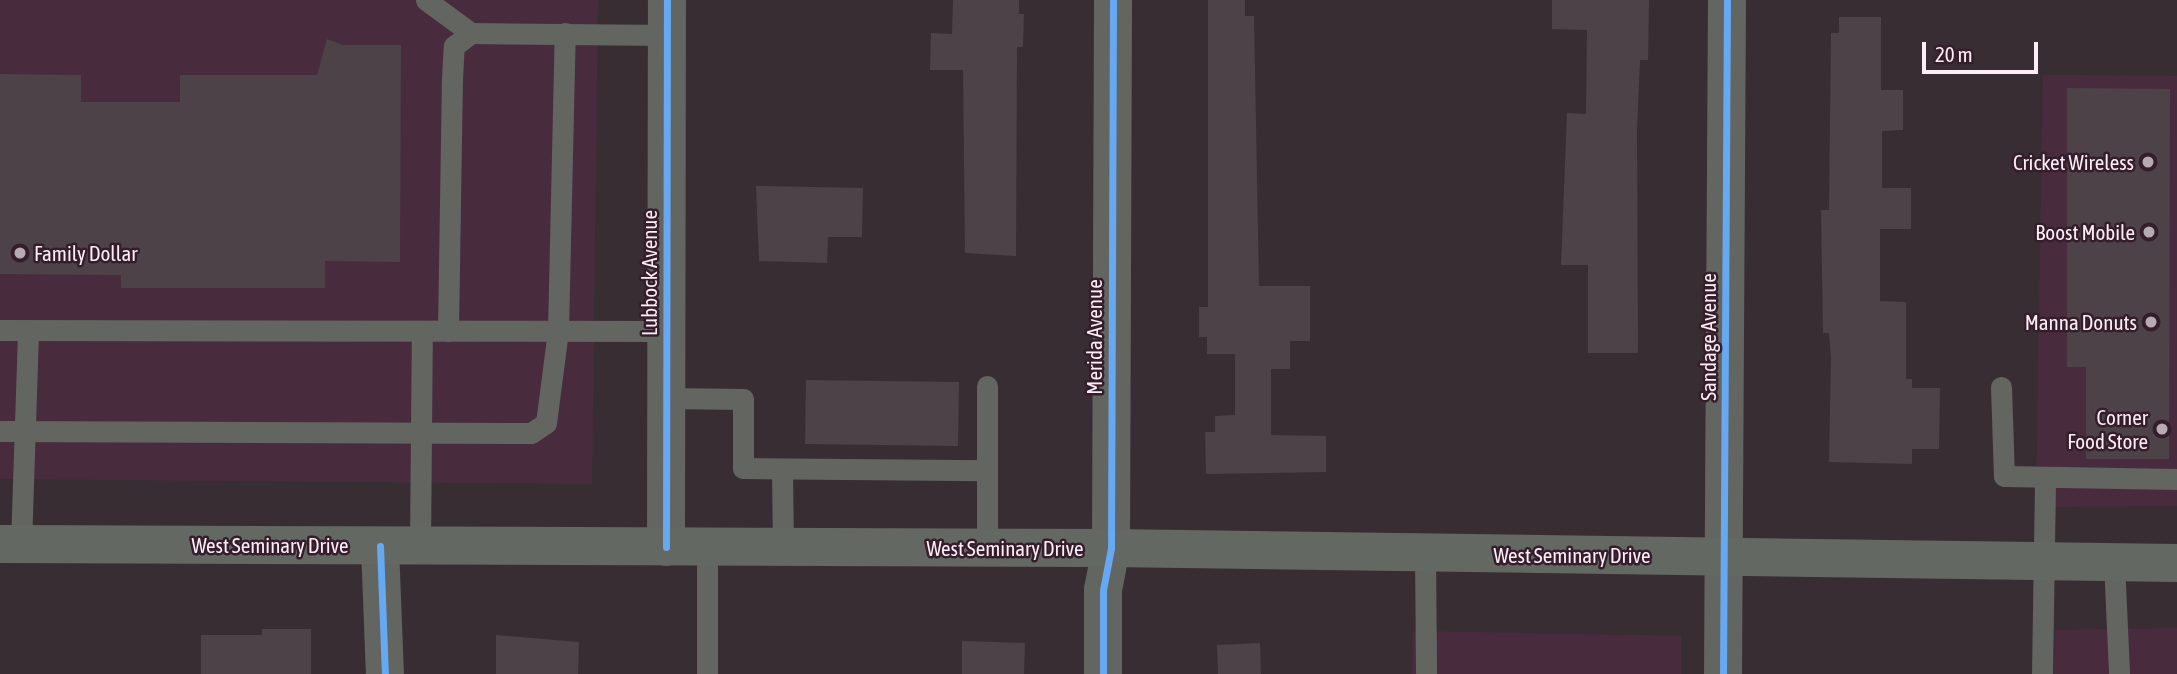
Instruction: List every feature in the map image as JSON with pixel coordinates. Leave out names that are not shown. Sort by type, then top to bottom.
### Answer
[{"type":"main road","name":"West Seminary Drive","points":[[10,544],[1111,548],[2177,563]]},
{"type":"street","name":"Merida Avenue","points":[[1103,674],[1103,590],[1111,548],[1113,0]]},
{"type":"street","name":"Sandage Avenue","points":[[1723,674],[1727,0]]},
{"type":"street","name":"Lubbock Avenue","points":[[666,547],[667,17]]},
{"type":"street","points":[[380,546],[385,674]]},
{"type":"lane","points":[[426,0],[471,33],[565,33],[667,17]]},
{"type":"lane","points":[[448,331],[454,46],[471,33]]},
{"type":"lane","points":[[0,431],[531,433],[546,423],[558,331],[565,33]]},
{"type":"lane","points":[[0,330],[666,331]]},
{"type":"lane","points":[[10,544],[25,431],[28,330]]},
{"type":"lane","points":[[420,546],[422,331]]},
{"type":"lane","points":[[987,386],[987,548]]},
{"type":"lane","points":[[2001,387],[2004,476],[2177,479]]},
{"type":"lane","points":[[666,398],[743,398],[743,468],[987,470]]},
{"type":"lane","points":[[782,469],[783,548]]},
{"type":"lane","points":[[2042,674],[2045,478]]},
{"type":"lane","points":[[707,547],[707,674]]},
{"type":"lane","points":[[1425,553],[1426,674]]},
{"type":"lane","points":[[2114,562],[2119,674]]},
{"type":"shaded area","points":[[0,0],[598,0],[592,484],[0,479]]},
{"type":"shaded area","points":[[2043,75],[2177,76],[2177,506],[2036,507]]},
{"type":"shaded area","points":[[2177,628],[2177,674],[2054,674],[2055,630]]},
{"type":"shaded area","points":[[1413,631],[1681,636],[1681,674],[1412,674]]},
{"type":"building","points":[[953,0],[1019,0],[1019,14],[1024,14],[1023,47],[1017,47],[1016,256],[965,253],[963,70],[930,70],[931,33],[952,34]]},
{"type":"building","points":[[1208,0],[1245,0],[1245,16],[1254,16],[1259,286],[1310,286],[1310,341],[1290,341],[1290,369],[1271,369],[1271,435],[1326,436],[1326,472],[1206,474],[1205,432],[1215,432],[1215,416],[1235,415],[1235,354],[1207,354],[1207,337],[1199,337],[1199,307],[1208,307]]},
{"type":"building","points":[[1552,0],[1649,0],[1648,60],[1640,60],[1637,130],[1638,353],[1588,353],[1588,265],[1561,265],[1567,113],[1586,114],[1587,30],[1552,29]]},
{"type":"building","points":[[1839,17],[1881,17],[1881,90],[1903,90],[1903,130],[1882,131],[1882,188],[1911,188],[1911,229],[1880,229],[1880,301],[1906,302],[1906,379],[1912,379],[1912,388],[1940,388],[1939,449],[1912,449],[1912,464],[1829,462],[1831,358],[1829,333],[1823,333],[1821,210],[1829,210],[1831,33],[1839,33]]},
{"type":"building","points":[[327,39],[343,45],[401,45],[400,262],[325,261],[325,288],[121,288],[121,275],[0,274],[0,74],[81,75],[81,102],[180,102],[180,75],[317,75]]},
{"type":"building","points":[[2067,88],[2170,89],[2169,459],[2086,459],[2086,367],[2067,367]]},
{"type":"building","points":[[756,186],[863,188],[862,237],[828,237],[827,263],[759,261]]},
{"type":"building","points":[[806,380],[959,382],[958,446],[805,444]]},
{"type":"building","points":[[262,629],[311,629],[311,674],[201,674],[201,635],[262,635]]},
{"type":"building","points":[[496,635],[579,642],[578,674],[496,674]]},
{"type":"building","points":[[962,641],[1025,643],[1024,674],[962,674]]},
{"type":"building","points":[[1260,643],[1261,674],[1218,674],[1217,645]]},
{"type":"cycle path","points":[[666,547],[667,0]]},
{"type":"cycle path","points":[[1103,674],[1103,590],[1111,548],[1113,0]]},
{"type":"cycle path","points":[[1723,674],[1727,0]]},
{"type":"cycle path","points":[[380,546],[385,674]]},
{"type":"place","name":"Cricket Wireless","points":[[2148,162]]},
{"type":"place","name":"Boost Mobile","points":[[2149,232]]},
{"type":"place","name":"Family Dollar","points":[[20,253]]},
{"type":"place","name":"Manna Donuts","points":[[2151,322]]},
{"type":"place","name":"Corner Food Store","points":[[2162,429]]}]
